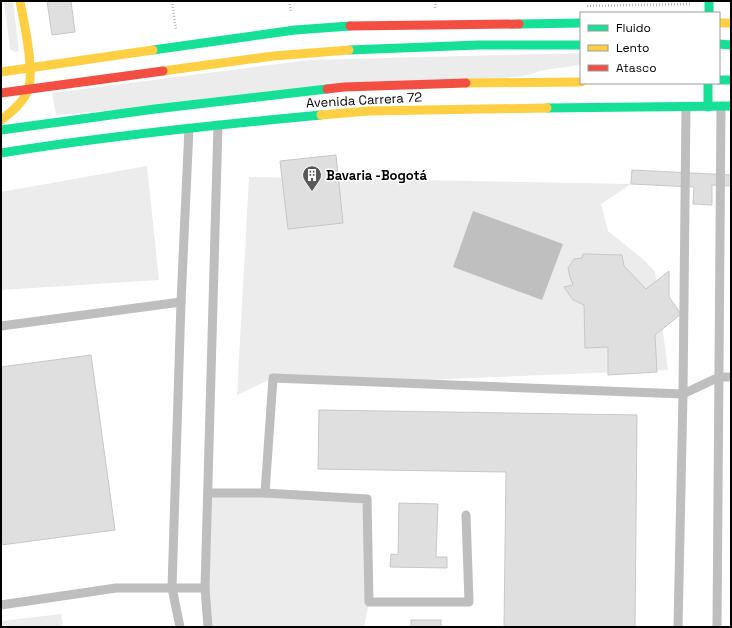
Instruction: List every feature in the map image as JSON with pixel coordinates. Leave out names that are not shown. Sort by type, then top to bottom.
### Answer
[{"type":"main road","points":[[1,120],[13,110],[29,88],[30,68],[20,1]]},
{"type":"main road","points":[[709,1],[709,12]]},
{"type":"main road","points":[[1,72],[295,30],[356,26],[580,23]]},
{"type":"main road","points":[[720,23],[731,24]]},
{"type":"main road","points":[[720,44],[731,45]]},
{"type":"main road","points":[[1,93],[273,56],[337,50],[479,45],[580,45]]},
{"type":"main road","points":[[720,80],[731,80]]},
{"type":"main road","name":"Avenida Carrera 72","points":[[1,130],[155,109],[344,88],[422,84],[580,82]]},
{"type":"main road","points":[[708,84],[708,106]]},
{"type":"main road","name":"Avenida Carrera 72","points":[[1,153],[51,145],[189,128],[369,111],[731,106]]},
{"type":"lane","points":[[717,627],[721,106]]},
{"type":"lane","points":[[678,627],[683,394],[686,107]]},
{"type":"lane","points":[[208,627],[205,588],[218,125]]},
{"type":"lane","points":[[180,627],[172,588],[181,302],[189,128]]},
{"type":"lane","points":[[1,326],[181,302]]},
{"type":"lane","points":[[265,493],[273,378],[683,394],[719,377],[731,377]]},
{"type":"lane","points":[[208,493],[265,493],[367,499],[369,602],[469,602],[466,515]]},
{"type":"lane","points":[[1,605],[116,588],[205,588]]},
{"type":"path","points":[[172,1],[178,46]]},
{"type":"shaded area","points":[[4,1],[13,1],[19,51],[15,52],[10,49]]},
{"type":"shaded area","points":[[580,53],[580,65],[544,70],[524,76],[56,115],[52,93],[309,60]]},
{"type":"shaded area","points":[[147,166],[159,280],[1,290],[1,192]]},
{"type":"shaded area","points":[[249,177],[631,184],[601,204],[608,231],[644,260],[655,272],[668,370],[376,382],[273,378],[237,395]]},
{"type":"shaded area","points":[[473,211],[563,244],[542,300],[453,267]]},
{"type":"shaded area","points":[[208,493],[367,499],[369,602],[364,627],[208,627]]},
{"type":"shaded area","points":[[61,614],[63,627],[1,627],[1,621]]},
{"type":"building","points":[[47,1],[71,1],[75,32],[52,35]]},
{"type":"building","name":"Bavaria -Bogotá","points":[[336,155],[343,223],[288,229],[280,161]]},
{"type":"building","points":[[632,170],[731,175],[731,186],[712,185],[712,205],[693,204],[694,187],[631,184]]},
{"type":"building","points":[[583,254],[622,255],[624,266],[646,289],[669,271],[669,297],[681,314],[655,335],[657,372],[608,375],[608,347],[585,348],[584,305],[573,300],[564,287],[573,285],[568,268],[574,259],[582,258]]},
{"type":"building","points":[[91,355],[115,530],[1,545],[1,367]]},
{"type":"building","points":[[319,410],[637,415],[635,627],[504,627],[506,472],[318,469]]},
{"type":"building","points":[[399,503],[438,504],[436,557],[447,557],[447,568],[390,567],[391,554],[398,555]]},
{"type":"building","points":[[411,620],[441,620],[441,627],[411,627]]},
{"type":"traffic: fast","points":[[709,1],[709,12]]},
{"type":"traffic: fast","points":[[519,24],[580,23]]},
{"type":"traffic: fast","points":[[153,50],[295,30],[350,26]]},
{"type":"traffic: fast","points":[[720,44],[731,45]]},
{"type":"traffic: fast","points":[[349,50],[479,45],[580,45]]},
{"type":"traffic: fast","points":[[720,80],[731,80]]},
{"type":"traffic: fast","points":[[708,84],[708,107]]},
{"type":"traffic: fast","points":[[1,130],[155,109],[327,89]]},
{"type":"traffic: fast","points":[[547,108],[731,106]]},
{"type":"traffic: fast","points":[[1,153],[161,131],[321,115]]},
{"type":"traffic: slow","points":[[1,120],[23,99],[26,95],[30,82],[30,59],[20,1]]},
{"type":"traffic: slow","points":[[720,23],[731,23]]},
{"type":"traffic: slow","points":[[1,72],[153,50]]},
{"type":"traffic: slow","points":[[163,71],[273,56],[349,50]]},
{"type":"traffic: slow","points":[[466,83],[580,82]]},
{"type":"traffic: slow","points":[[321,115],[369,111],[547,108]]},
{"type":"traffic: jam","points":[[350,26],[519,24]]},
{"type":"traffic: jam","points":[[1,93],[163,71]]},
{"type":"traffic: jam","points":[[327,89],[344,87],[466,83]]},
{"type":"place","name":"Bavaria -Bogotá","points":[[312,192]]}]
